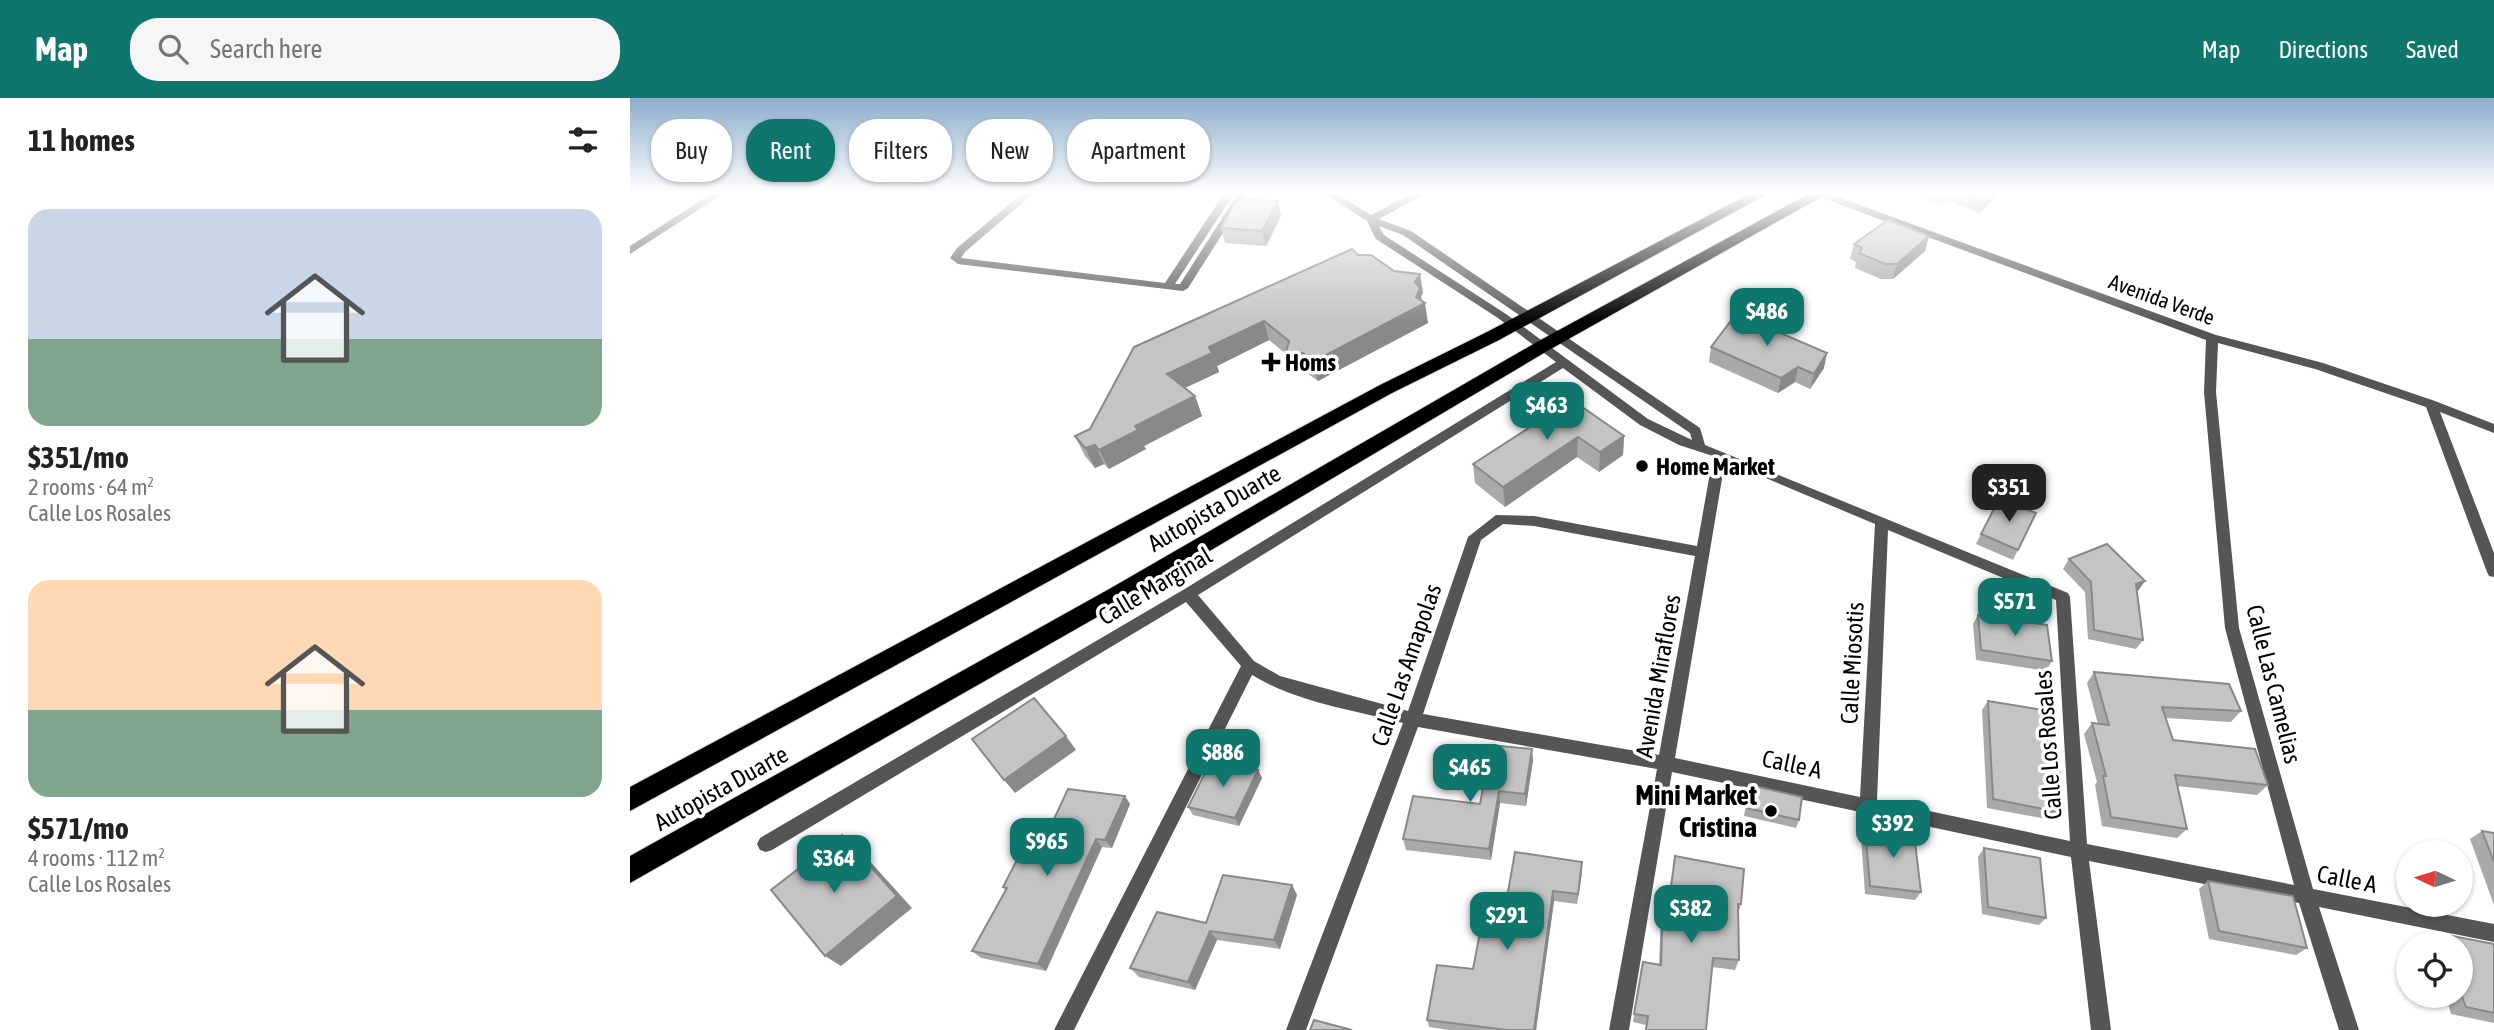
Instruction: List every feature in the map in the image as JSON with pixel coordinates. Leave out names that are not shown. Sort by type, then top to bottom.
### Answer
[{"type":"highway","name":"Autopista Duarte","points":[[630,800],[1386,389],[1682,235]]},
{"type":"highway","name":"Autopista Duarte","points":[[630,870],[1131,587],[1552,341],[1744,235]]},
{"type":"street","points":[[630,251],[654,235]]},
{"type":"street","points":[[978,235],[955,258],[964,263],[1183,288],[1216,235]]},
{"type":"street","points":[[1168,286],[1201,235]]},
{"type":"street","points":[[1379,235],[1522,320],[1552,341]]},
{"type":"street","points":[[1410,235],[1552,341],[1696,431],[1699,446]]},
{"type":"street","name":"Avenida Verde","points":[[1936,235],[2212,338],[2319,366],[2431,404],[2494,429]]},
{"type":"street","name":"Calle Las Camelias","points":[[2212,338],[2210,392],[2232,628],[2306,896],[2349,1030]]},
{"type":"street","name":"Calle Los Rosales","points":[[1552,341],[1564,362],[1644,422],[1683,442],[1720,454],[2063,597],[2079,851],[2101,1030]]},
{"type":"street","name":"Calle Marginal","points":[[766,844],[1188,594],[1564,362]]},
{"type":"street","points":[[2431,404],[2494,572]]},
{"type":"street","name":"Avenida Miraflores","points":[[1619,1030],[1720,454]]},
{"type":"street","name":"Calle Las Amapolas","points":[[1296,1030],[1413,719],[1475,537],[1502,519],[1534,521],[1703,552]]},
{"type":"street","name":"Calle Miosotis","points":[[1868,805],[1882,522]]},
{"type":"street","name":"Calle A","points":[[1188,594],[1249,665],[1275,681],[1305,691],[1413,719],[1665,763],[2079,851],[2494,933]]},
{"type":"street","points":[[1064,1030],[1249,665]]},
{"type":"building","points":[[1866,235],[1929,236],[1897,264],[1885,264],[1859,253],[1862,248],[1854,244]]},
{"type":"building","points":[[1352,249],[1358,255],[1371,255],[1394,271],[1420,274],[1415,282],[1420,288],[1416,297],[1425,303],[1313,362],[1303,353],[1286,352],[1289,341],[1264,321],[1209,347],[1212,353],[1167,374],[1195,396],[1135,426],[1138,430],[1099,450],[1095,445],[1085,448],[1075,436],[1090,429],[1134,347]]},
{"type":"building","points":[[1736,314],[1827,353],[1814,374],[1798,367],[1781,378],[1711,347]]},
{"type":"building","points":[[1572,400],[1624,436],[1600,452],[1578,437],[1503,487],[1473,464]]},
{"type":"building","points":[[1999,499],[2036,513],[2018,550],[1981,534]]},
{"type":"building","points":[[2107,544],[2145,581],[2136,584],[2143,640],[2094,630],[2091,582],[2069,559]]},
{"type":"building","points":[[1978,615],[2047,625],[2052,661],[1981,650]]},
{"type":"building","points":[[2094,672],[2229,684],[2241,711],[2162,707],[2173,740],[2255,749],[2268,785],[2175,775],[2187,829],[2111,817],[2103,776],[2106,776],[2092,723],[2109,725]]},
{"type":"building","points":[[1034,698],[1066,736],[1004,780],[972,739]]},
{"type":"building","points":[[1988,701],[2043,710],[2049,754],[2058,756],[2063,813],[1993,799]]},
{"type":"building","points":[[1491,745],[1532,749],[1525,794],[1499,791],[1489,849],[1403,839],[1413,796],[1480,804]]},
{"type":"building","points":[[1212,759],[1258,770],[1235,818],[1188,807]]},
{"type":"building","points":[[1750,785],[1802,797],[1799,820],[1747,808]]},
{"type":"building","points":[[1068,789],[1125,796],[1105,840],[1096,839],[1038,964],[972,951],[1007,888],[1003,887],[1023,848],[1039,851]]},
{"type":"building","points":[[1865,829],[1914,834],[1921,892],[1870,886]]},
{"type":"building","points":[[2482,831],[2494,833],[2494,862]]},
{"type":"building","points":[[842,835],[897,896],[825,956],[771,890]]},
{"type":"building","points":[[1984,848],[2040,858],[2046,918],[1988,907]]},
{"type":"building","points":[[1515,852],[1582,862],[1578,894],[1553,891],[1534,1030],[1507,1030],[1427,1020],[1437,965],[1473,969],[1484,912],[1504,915]]},
{"type":"building","points":[[1675,856],[1744,869],[1741,904],[1738,904],[1739,960],[1713,958],[1706,1030],[1646,1030],[1648,1016],[1634,1014],[1643,962],[1661,965],[1663,902],[1669,903]]},
{"type":"building","points":[[1223,875],[1292,885],[1274,940],[1210,931],[1188,982],[1130,968],[1157,912],[1206,923]]},
{"type":"building","points":[[2208,881],[2293,896],[2307,948],[2219,931]]},
{"type":"building","points":[[2473,940],[2494,944],[2494,1013],[2471,1008],[2473,1008]]},
{"type":"building","points":[[1314,1020],[1352,1030],[1310,1030]]},
{"type":"place","name":"Homs","points":[[1271,362]]},
{"type":"place","name":"Home Market","points":[[1642,466]]},
{"type":"place","name":"Mini Market Cristina","points":[[1771,811]]}]
